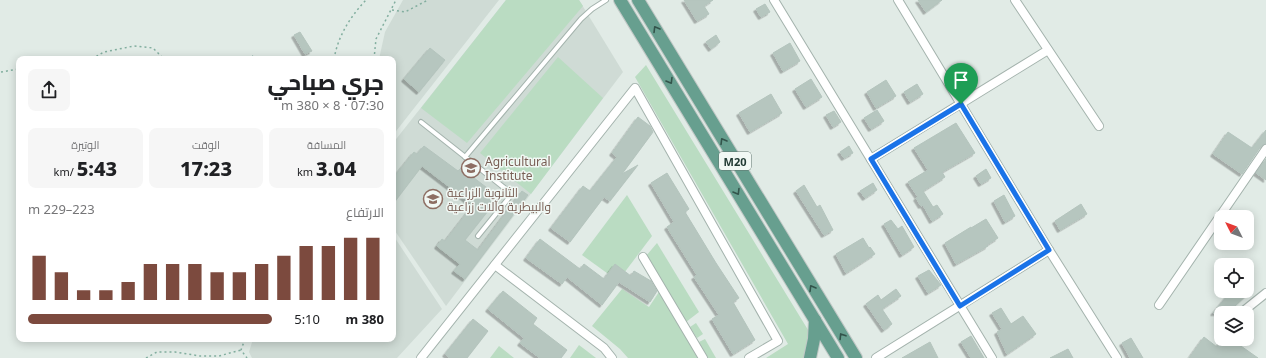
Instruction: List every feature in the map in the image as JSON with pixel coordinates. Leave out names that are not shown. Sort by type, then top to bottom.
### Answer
[{"type":"main road","name":"M20","points":[[620,0],[815,320]]},
{"type":"main road","name":"M20","points":[[638,0],[833,321],[850,356]]},
{"type":"main road","points":[[810,358],[814,339],[815,320]]},
{"type":"main road","points":[[815,320],[838,358]]},
{"type":"street","points":[[774,0],[992,358]]},
{"type":"street","points":[[898,0],[1049,250],[1117,358]]},
{"type":"street","points":[[1015,0],[1099,126]]},
{"type":"street","points":[[871,159],[1048,50]]},
{"type":"street","points":[[421,358],[635,88],[778,341],[749,358]]},
{"type":"street","points":[[1159,305],[1265,152]]},
{"type":"street","points":[[876,358],[1049,250]]},
{"type":"street","points":[[644,257],[703,358]]},
{"type":"street","points":[[495,265],[604,348],[612,358]]},
{"type":"street","points":[[1250,306],[1266,293]]},
{"type":"lane","points":[[465,157],[581,19],[592,9],[606,0]]},
{"type":"lane","points":[[421,122],[512,194],[478,236]]},
{"type":"path","points":[[335,56],[342,33],[356,10],[366,0]]},
{"type":"path","points":[[374,56],[376,39],[396,0]]},
{"type":"path","points":[[392,10],[406,12],[428,0]]},
{"type":"path","points":[[97,56],[104,52],[134,46],[153,48],[161,56]]},
{"type":"path","points":[[0,72],[16,69]]},
{"type":"path","points":[[244,342],[242,350],[247,358]]},
{"type":"path","points":[[146,358],[157,352],[175,352],[200,356],[219,356],[242,350]]},
{"type":"shaded area","points":[[403,0],[499,0],[396,131],[396,56],[380,56],[385,32]]},
{"type":"shaded area","name":"Agricultural Institute","points":[[506,0],[579,0],[623,72],[446,306],[396,232],[396,139]]},
{"type":"shaded area","points":[[396,240],[442,309],[397,358],[252,358],[249,352],[252,342],[396,342]]},
{"type":"green space","points":[[506,0],[579,0],[583,6],[467,143],[421,108]]},
{"type":"green space","points":[[558,57],[603,98],[531,194],[480,153]]},
{"type":"green space","points":[[646,65],[813,338],[805,358],[766,358],[788,344],[635,77]]},
{"type":"green space","points":[[627,195],[652,236],[618,281],[582,255]]},
{"type":"green space","points":[[657,243],[699,312],[686,322],[646,256]]},
{"type":"green space","points":[[622,289],[649,307],[659,292],[698,358],[628,358],[620,349],[592,326]]},
{"type":"green space","points":[[696,323],[703,334],[697,338],[690,327]]},
{"type":"green space","points":[[705,339],[716,358],[708,358],[699,342]]},
{"type":"green space","points":[[579,345],[596,358],[570,358]]},
{"type":"green space","points":[[499,346],[514,358],[490,358]]},
{"type":"building","points":[[684,0],[713,0],[704,6],[709,14],[697,21]]},
{"type":"building","points":[[918,0],[942,0],[926,12]]},
{"type":"building","points":[[765,4],[770,12],[761,17],[756,9]]},
{"type":"building","points":[[300,32],[312,51],[305,54],[294,35]]},
{"type":"building","points":[[716,35],[720,42],[711,49],[706,42]]},
{"type":"building","points":[[790,43],[800,61],[783,71],[773,53]]},
{"type":"building","points":[[430,48],[445,60],[419,92],[404,79]]},
{"type":"building","points":[[811,79],[822,97],[806,107],[795,89]]},
{"type":"building","points":[[886,80],[896,96],[876,108],[867,92]]},
{"type":"building","points":[[917,84],[923,94],[910,102],[904,92]]},
{"type":"building","points":[[771,94],[782,113],[750,132],[739,113]]},
{"type":"building","points":[[877,110],[884,121],[871,129],[864,118]]},
{"type":"building","points":[[834,111],[841,122],[833,127],[826,115]]},
{"type":"building","points":[[638,117],[650,126],[653,132],[622,174],[638,165],[610,201],[604,197],[570,242],[551,228],[583,186],[590,191],[617,157],[612,153]]},
{"type":"building","points":[[956,123],[975,153],[942,172],[945,177],[923,191],[933,207],[937,205],[943,214],[932,221],[923,205],[921,206],[916,198],[918,197],[908,182],[928,170],[914,148]]},
{"type":"building","points":[[1266,130],[1266,144],[1261,146],[1242,174],[1213,154],[1228,132],[1252,148]]},
{"type":"building","points":[[424,146],[458,171],[461,168],[499,197],[465,240],[478,250],[522,191],[528,195],[465,279],[454,271],[460,264],[437,246],[442,239],[445,241],[473,205],[422,166],[396,200],[396,174],[414,152],[417,154]]},
{"type":"building","points":[[849,146],[853,153],[844,158],[840,152]]},
{"type":"building","points":[[1266,159],[1266,180],[1256,173]]},
{"type":"building","points":[[986,169],[991,178],[981,184],[976,176]]},
{"type":"building","points":[[667,173],[689,209],[685,212],[739,298],[733,302],[755,340],[733,354],[712,319],[719,315],[694,277],[697,275],[667,227],[674,222],[651,183]]},
{"type":"building","points":[[873,183],[877,190],[865,198],[860,191]]},
{"type":"building","points":[[804,185],[817,207],[820,205],[833,230],[824,235],[796,191]]},
{"type":"building","points":[[1004,195],[1015,216],[1005,222],[994,201]]},
{"type":"building","points":[[1081,204],[1087,214],[1060,230],[1055,221]]},
{"type":"building","points":[[986,219],[998,238],[987,245],[988,246],[956,264],[945,243]]},
{"type":"building","points":[[891,220],[898,229],[902,226],[914,247],[902,255],[884,224]]},
{"type":"building","points":[[863,238],[875,254],[846,273],[836,254]]},
{"type":"building","points":[[540,239],[580,269],[584,264],[604,279],[615,264],[631,276],[634,271],[651,281],[657,291],[650,302],[619,282],[602,305],[567,277],[562,284],[526,258]]},
{"type":"building","points":[[929,270],[941,285],[928,293],[918,276]]},
{"type":"building","points":[[896,289],[901,296],[882,309],[892,324],[884,330],[866,304],[878,295],[881,300]]},
{"type":"building","points":[[503,291],[537,318],[533,324],[567,350],[561,358],[540,358],[520,343],[524,338],[488,309]]},
{"type":"building","points":[[1225,298],[1244,298],[1235,306],[1219,306]]},
{"type":"building","points":[[1001,308],[1011,324],[1023,316],[1036,334],[1007,354],[997,332],[1002,329],[992,313]]},
{"type":"building","points":[[473,319],[488,331],[467,358],[450,358],[445,354]]},
{"type":"building","points":[[971,336],[984,358],[971,358],[961,342]]},
{"type":"building","points":[[1204,337],[1217,347],[1241,346],[1258,358],[1189,358]]},
{"type":"building","points":[[1131,338],[1143,358],[1130,358],[1122,343]]},
{"type":"building","points":[[930,342],[938,358],[902,358]]},
{"type":"building","points":[[1068,349],[1073,358],[1050,358]]},
{"type":"place","name":"Agricultural Institute","points":[[471,168]]},
{"type":"place","name":"الثانوية الزراعية والبيطرية وآلات زراعية","points":[[433,199]]},
{"type":"route","points":[[961,104],[1049,250],[960,306],[871,159],[961,104]]}]
